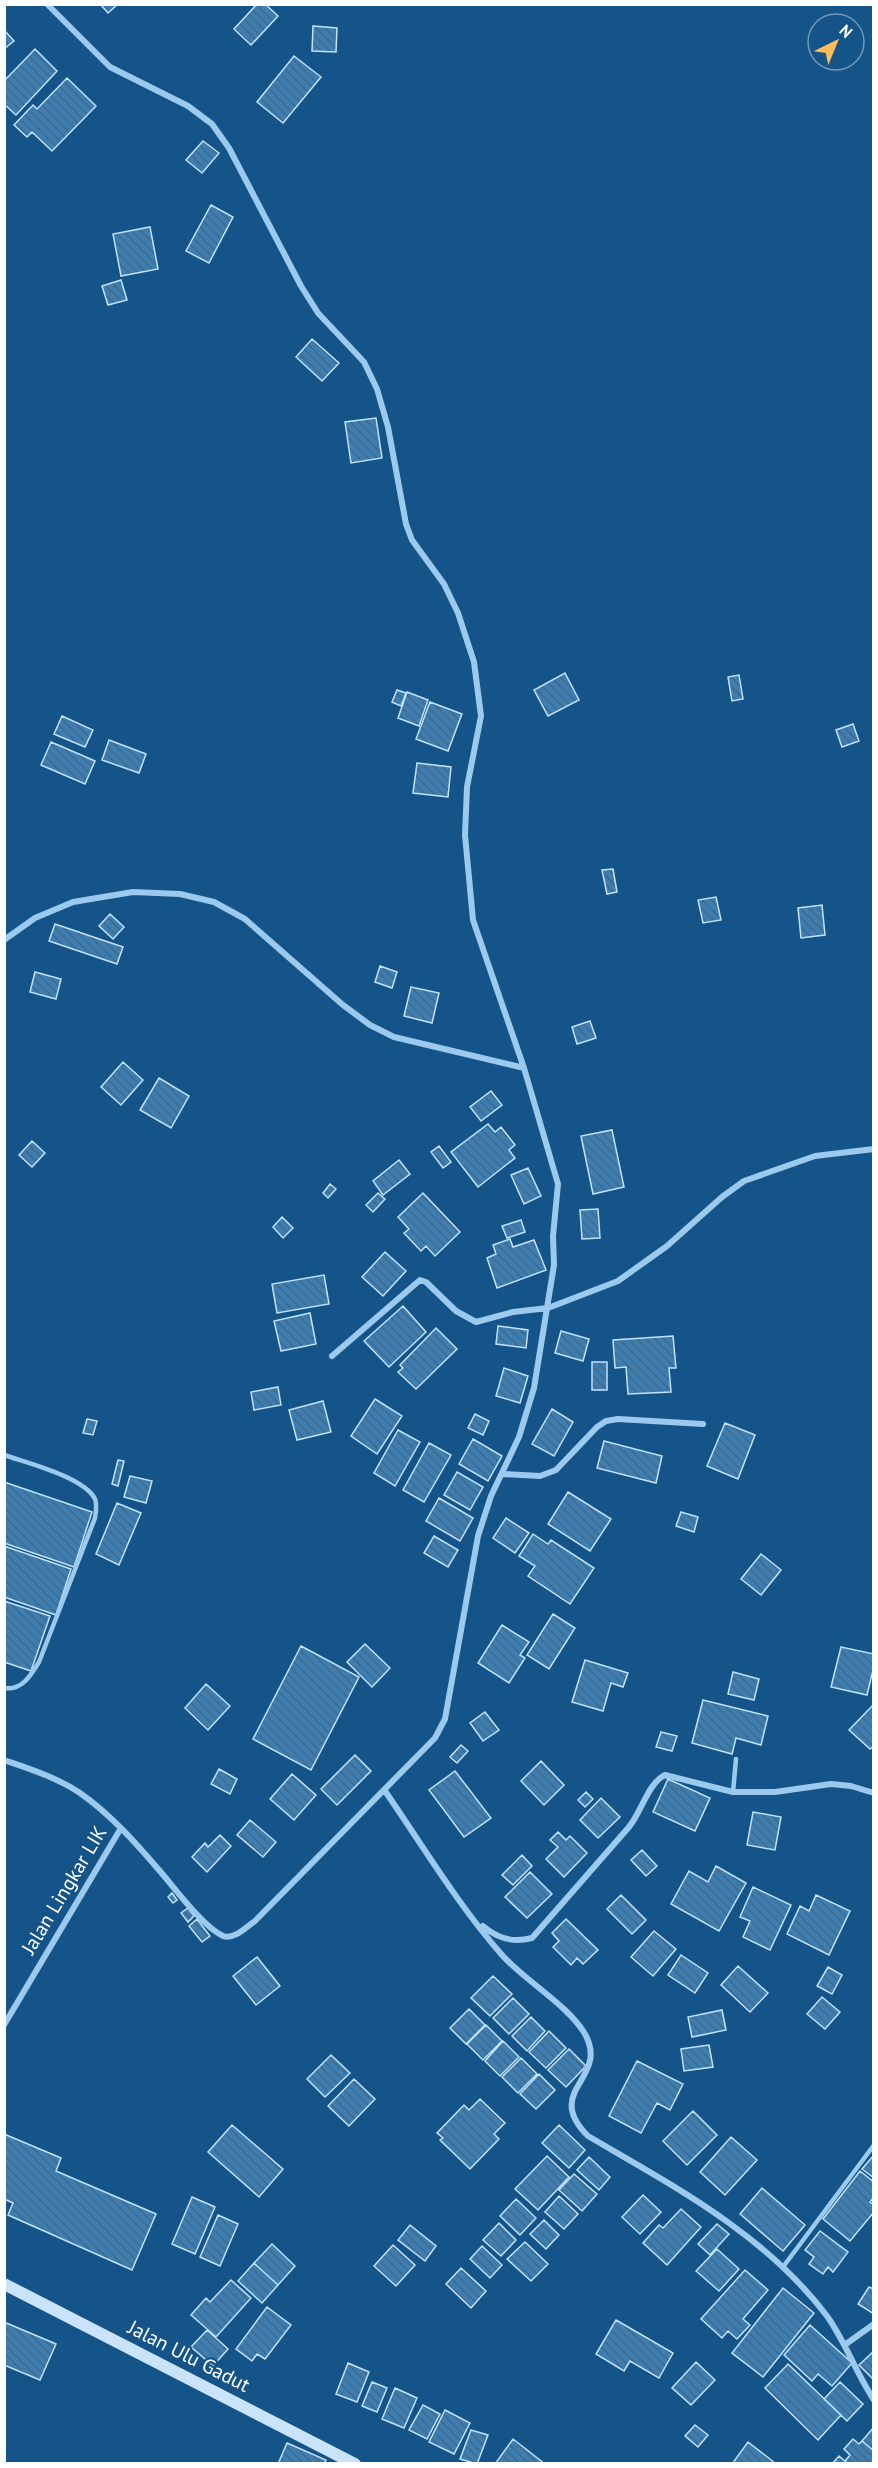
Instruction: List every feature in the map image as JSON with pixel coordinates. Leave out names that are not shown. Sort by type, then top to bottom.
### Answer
[{"type":"street","points":[[47,4],[110,67],[188,106],[212,124],[229,147],[301,286],[318,313],[364,362],[377,389],[388,427],[406,524],[412,540],[444,584],[458,613],[474,662],[481,716],[467,796],[465,835],[473,920],[524,1068],[558,1184],[554,1265],[534,1388],[519,1437],[491,1496],[478,1536],[445,1719],[435,1738],[255,1921],[238,1934],[228,1937],[221,1935],[197,1913],[121,1828]]},
{"type":"street","points":[[4,940],[35,918],[73,902],[133,892],[180,894],[214,902],[245,920],[343,1005],[394,1037],[524,1068]]},
{"type":"street","points":[[332,1356],[420,1280],[426,1282],[456,1311],[476,1322],[513,1312],[548,1308],[618,1281],[667,1246],[722,1197],[744,1181],[815,1156],[873,1149]]},
{"type":"street","points":[[503,1474],[540,1476],[556,1470],[597,1427],[606,1421],[618,1419],[703,1424]]},
{"type":"street","name":"Jalan Lingkar LIK","points":[[4,1760],[34,1770],[79,1792],[121,1828],[4,2025]]},
{"type":"street","points":[[475,1920],[491,1933],[504,1939],[519,1942],[532,1938],[629,1827],[642,1809],[651,1785],[657,1778],[665,1775],[733,1792],[775,1792],[831,1784],[851,1786],[873,1793]]},
{"type":"street","points":[[385,1791],[475,1920],[504,1956],[574,2020],[586,2035],[591,2054],[589,2068],[571,2098],[570,2112],[577,2125],[588,2136],[708,2207],[736,2227],[783,2267],[808,2292],[846,2344],[873,2400]]},
{"type":"street","name":"Jalan Ulu Gadut","points":[[4,2284],[356,2463]]},
{"type":"street","points":[[846,2344],[873,2324]]},
{"type":"lane","points":[[4,1455],[76,1482],[90,1492],[96,1501],[95,1518],[39,1662],[27,1680],[12,1689],[4,1688]]},
{"type":"lane","points":[[733,1792],[736,1759]]},
{"type":"lane","points":[[783,2267],[873,2145]]},
{"type":"building","points":[[100,4],[118,4],[108,13]]},
{"type":"building","points":[[257,4],[265,4],[278,16],[251,45],[234,29]]},
{"type":"building","points":[[313,26],[337,28],[336,52],[312,51]]},
{"type":"building","points":[[4,30],[14,41],[4,49]]},
{"type":"building","points":[[35,49],[57,71],[16,115],[4,104],[4,81]]},
{"type":"building","points":[[294,56],[321,77],[283,123],[257,102]]},
{"type":"building","points":[[67,78],[96,106],[52,151],[32,132],[27,137],[14,125],[33,105],[37,109]]},
{"type":"building","points":[[203,141],[219,153],[202,173],[186,160]]},
{"type":"building","points":[[211,205],[233,217],[209,263],[186,251]]},
{"type":"building","points":[[150,227],[158,269],[121,276],[113,234]]},
{"type":"building","points":[[121,280],[127,300],[108,305],[102,286]]},
{"type":"building","points":[[312,339],[339,363],[322,381],[296,357]]},
{"type":"building","points":[[376,418],[382,458],[351,463],[345,422]]},
{"type":"building","points":[[565,673],[579,700],[548,716],[534,690]]},
{"type":"building","points":[[739,675],[743,699],[732,701],[728,677]]},
{"type":"building","points":[[397,690],[406,693],[401,706],[392,702]]},
{"type":"building","points":[[407,692],[428,700],[419,726],[398,718]]},
{"type":"building","points":[[430,702],[462,714],[448,751],[416,739]]},
{"type":"building","points":[[62,716],[93,730],[85,747],[54,734]]},
{"type":"building","points":[[853,724],[859,741],[842,747],[836,730]]},
{"type":"building","points":[[109,740],[146,754],[139,773],[102,760]]},
{"type":"building","points":[[51,742],[95,761],[85,784],[41,765]]},
{"type":"building","points":[[417,763],[451,767],[448,797],[413,793]]},
{"type":"building","points":[[613,869],[617,892],[607,894],[602,870]]},
{"type":"building","points":[[716,897],[721,920],[703,923],[698,900]]},
{"type":"building","points":[[822,905],[825,935],[801,938],[798,908]]},
{"type":"building","points":[[110,914],[124,927],[113,939],[99,926]]},
{"type":"building","points":[[55,924],[123,947],[117,964],[49,941]]},
{"type":"building","points":[[380,966],[397,972],[392,988],[375,982]]},
{"type":"building","points":[[35,972],[61,979],[56,999],[30,992]]},
{"type":"building","points":[[411,987],[439,993],[432,1023],[404,1016]]},
{"type":"building","points":[[590,1021],[596,1038],[577,1044],[572,1027]]},
{"type":"building","points":[[123,1062],[143,1080],[121,1105],[101,1087]]},
{"type":"building","points":[[159,1078],[189,1096],[171,1128],[140,1110]]},
{"type":"building","points":[[491,1091],[502,1105],[481,1121],[470,1107]]},
{"type":"building","points":[[488,1124],[495,1132],[501,1127],[515,1145],[509,1150],[515,1158],[478,1187],[451,1152]]},
{"type":"building","points":[[612,1130],[624,1187],[593,1194],[581,1136]]},
{"type":"building","points":[[32,1141],[45,1153],[32,1167],[19,1155]]},
{"type":"building","points":[[439,1146],[451,1162],[443,1168],[431,1152]]},
{"type":"building","points":[[399,1160],[410,1174],[383,1195],[373,1181]]},
{"type":"building","points":[[528,1168],[541,1196],[524,1204],[511,1175]]},
{"type":"building","points":[[330,1184],[336,1189],[328,1198],[323,1193]]},
{"type":"building","points":[[378,1193],[385,1199],[373,1212],[366,1205]]},
{"type":"building","points":[[423,1193],[460,1232],[435,1256],[426,1246],[421,1251],[404,1233],[409,1229],[398,1217]]},
{"type":"building","points":[[598,1209],[600,1238],[582,1239],[580,1210]]},
{"type":"building","points":[[282,1217],[293,1228],[283,1238],[273,1227]]},
{"type":"building","points":[[521,1220],[525,1232],[507,1238],[502,1226]]},
{"type":"building","points":[[510,1239],[513,1247],[534,1240],[546,1270],[497,1288],[487,1258],[496,1254],[493,1245]]},
{"type":"building","points":[[385,1252],[406,1271],[383,1296],[362,1277]]},
{"type":"building","points":[[324,1275],[329,1304],[277,1313],[272,1284]]},
{"type":"building","points":[[403,1306],[426,1332],[389,1367],[364,1341]]},
{"type":"building","points":[[310,1313],[316,1344],[281,1351],[274,1321]]},
{"type":"building","points":[[498,1326],[528,1330],[526,1348],[496,1344]]},
{"type":"building","points":[[436,1328],[457,1349],[416,1389],[398,1372],[403,1368],[400,1365]]},
{"type":"building","points":[[561,1331],[589,1339],[583,1361],[555,1353]]},
{"type":"building","points":[[673,1336],[676,1368],[669,1368],[671,1392],[628,1394],[626,1367],[615,1368],[613,1340]]},
{"type":"building","points":[[592,1362],[607,1362],[607,1390],[592,1390]]},
{"type":"building","points":[[504,1368],[528,1376],[520,1403],[496,1396]]},
{"type":"building","points":[[278,1387],[281,1405],[254,1410],[251,1392]]},
{"type":"building","points":[[375,1399],[402,1416],[377,1454],[351,1436]]},
{"type":"building","points":[[323,1401],[331,1432],[297,1440],[289,1410]]},
{"type":"building","points":[[552,1409],[573,1422],[554,1456],[532,1444]]},
{"type":"building","points":[[475,1414],[489,1421],[483,1435],[468,1428]]},
{"type":"building","points":[[87,1419],[97,1421],[93,1435],[83,1433]]},
{"type":"building","points":[[725,1423],[755,1435],[738,1479],[707,1466]]},
{"type":"building","points":[[398,1430],[420,1442],[395,1486],[374,1473]]},
{"type":"building","points":[[473,1439],[502,1456],[488,1481],[459,1464]]},
{"type":"building","points":[[604,1441],[662,1456],[656,1483],[597,1468]]},
{"type":"building","points":[[429,1443],[451,1455],[424,1502],[403,1490]]},
{"type":"building","points":[[118,1460],[124,1461],[118,1486],[112,1484]]},
{"type":"building","points":[[457,1472],[483,1487],[470,1510],[444,1495]]},
{"type":"building","points":[[130,1476],[152,1481],[146,1503],[124,1497]]},
{"type":"building","points":[[4,1482],[92,1512],[74,1567],[4,1543]]},
{"type":"building","points":[[568,1492],[611,1519],[590,1551],[548,1524]]},
{"type":"building","points":[[439,1498],[473,1518],[460,1541],[426,1521]]},
{"type":"building","points":[[117,1503],[141,1513],[119,1565],[96,1554]]},
{"type":"building","points":[[681,1512],[698,1517],[694,1532],[676,1526]]},
{"type":"building","points":[[506,1518],[529,1533],[515,1553],[493,1538]]},
{"type":"building","points":[[533,1534],[548,1544],[551,1540],[594,1568],[570,1604],[528,1576],[535,1566],[519,1556]]},
{"type":"building","points":[[434,1536],[458,1550],[448,1567],[424,1553]]},
{"type":"building","points":[[4,1546],[71,1569],[56,1615],[4,1597]]},
{"type":"building","points":[[761,1554],[781,1570],[761,1595],[741,1579]]},
{"type":"building","points":[[4,1601],[50,1616],[31,1671],[4,1662]]},
{"type":"building","points":[[553,1614],[575,1628],[549,1669],[527,1655]]},
{"type":"building","points":[[502,1625],[529,1642],[520,1655],[525,1658],[509,1683],[478,1663]]},
{"type":"building","points":[[365,1644],[390,1668],[372,1687],[347,1662]]},
{"type":"building","points":[[301,1646],[359,1677],[311,1770],[253,1739]]},
{"type":"building","points":[[841,1647],[874,1654],[874,1666],[867,1695],[831,1687]]},
{"type":"building","points":[[585,1660],[628,1673],[623,1687],[611,1683],[603,1711],[572,1702]]},
{"type":"building","points":[[733,1672],[759,1679],[754,1700],[728,1694]]},
{"type":"building","points":[[206,1684],[230,1706],[208,1730],[185,1708]]},
{"type":"building","points":[[703,1700],[768,1716],[761,1745],[736,1738],[732,1754],[692,1743]]},
{"type":"building","points":[[874,1704],[874,1746],[870,1749],[849,1730]]},
{"type":"building","points":[[485,1712],[499,1730],[483,1741],[470,1723]]},
{"type":"building","points":[[661,1732],[677,1736],[672,1751],[656,1747]]},
{"type":"building","points":[[461,1745],[468,1751],[457,1763],[450,1757]]},
{"type":"building","points":[[355,1755],[371,1771],[337,1805],[321,1789]]},
{"type":"building","points":[[541,1761],[564,1785],[544,1805],[521,1781]]},
{"type":"building","points":[[219,1769],[237,1779],[230,1794],[211,1784]]},
{"type":"building","points":[[455,1771],[491,1818],[464,1837],[429,1790]]},
{"type":"building","points":[[292,1774],[316,1795],[294,1820],[270,1799]]},
{"type":"building","points":[[668,1779],[710,1798],[695,1831],[653,1812]]},
{"type":"building","points":[[586,1792],[593,1799],[585,1807],[578,1800]]},
{"type":"building","points":[[601,1798],[620,1817],[598,1838],[580,1820]]},
{"type":"building","points":[[753,1812],[781,1817],[775,1850],[747,1845]]},
{"type":"building","points":[[250,1820],[276,1842],[263,1857],[237,1835]]},
{"type":"building","points":[[558,1832],[566,1840],[570,1836],[587,1853],[564,1877],[546,1859],[558,1847],[550,1840]]},
{"type":"building","points":[[220,1835],[231,1846],[207,1872],[192,1857],[205,1843],[208,1847]]},
{"type":"building","points":[[642,1850],[657,1866],[646,1876],[631,1860]]},
{"type":"building","points":[[522,1855],[532,1866],[513,1885],[502,1875]]},
{"type":"building","points":[[716,1866],[746,1883],[719,1931],[671,1904],[689,1871],[708,1882]]},
{"type":"building","points":[[530,1872],[552,1894],[527,1918],[505,1897]]},
{"type":"building","points":[[753,1887],[791,1905],[770,1950],[743,1937],[750,1921],[740,1917]]},
{"type":"building","points":[[172,1893],[177,1900],[173,1903],[168,1897]]},
{"type":"building","points":[[621,1895],[646,1920],[632,1934],[607,1909]]},
{"type":"building","points":[[816,1895],[850,1911],[829,1955],[787,1934],[800,1906],[809,1911]]},
{"type":"building","points":[[188,1908],[194,1916],[188,1922],[181,1913]]},
{"type":"building","points":[[197,1919],[210,1936],[202,1942],[189,1926]]},
{"type":"building","points":[[566,1919],[598,1950],[583,1964],[577,1958],[571,1965],[553,1947],[559,1941],[552,1933]]},
{"type":"building","points":[[654,1931],[676,1949],[653,1976],[631,1957]]},
{"type":"building","points":[[681,1955],[708,1973],[695,1993],[668,1975]]},
{"type":"building","points":[[257,1957],[280,1986],[256,2005],[233,1976]]},
{"type":"building","points":[[738,1966],[768,1993],[750,2012],[721,1985]]},
{"type":"building","points":[[828,1967],[842,1975],[832,1994],[817,1986]]},
{"type":"building","points":[[493,1976],[512,1994],[490,2016],[471,1998]]},
{"type":"building","points":[[822,1997],[840,2012],[825,2029],[807,2014]]},
{"type":"building","points":[[513,1998],[529,2014],[509,2034],[493,2018]]},
{"type":"building","points":[[469,2009],[485,2025],[466,2044],[450,2028]]},
{"type":"building","points":[[722,2010],[726,2030],[692,2037],[688,2017]]},
{"type":"building","points":[[531,2017],[545,2031],[527,2051],[512,2036]]},
{"type":"building","points":[[486,2025],[502,2041],[483,2060],[467,2044]]},
{"type":"building","points":[[549,2031],[566,2048],[546,2068],[529,2052]]},
{"type":"building","points":[[503,2041],[519,2057],[500,2076],[485,2061]]},
{"type":"building","points":[[709,2045],[713,2067],[684,2071],[681,2049]]},
{"type":"building","points":[[569,2049],[586,2066],[566,2087],[548,2070]]},
{"type":"building","points":[[331,2055],[350,2073],[325,2097],[307,2079]]},
{"type":"building","points":[[521,2058],[537,2074],[518,2093],[502,2077]]},
{"type":"building","points":[[637,2061],[683,2084],[670,2110],[657,2103],[641,2133],[609,2116]]},
{"type":"building","points":[[539,2074],[555,2090],[536,2109],[520,2094]]},
{"type":"building","points":[[354,2079],[375,2099],[349,2126],[328,2106]]},
{"type":"building","points":[[480,2099],[505,2123],[494,2134],[499,2139],[470,2169],[440,2140],[443,2138],[437,2133],[464,2105],[469,2110]]},
{"type":"building","points":[[693,2111],[717,2135],[687,2165],[663,2141]]},
{"type":"building","points":[[232,2125],[283,2169],[259,2197],[208,2152]]},
{"type":"building","points":[[559,2125],[585,2150],[569,2168],[542,2143]]},
{"type":"building","points":[[4,2134],[61,2158],[56,2171],[156,2214],[132,2270],[8,2215],[13,2203],[4,2199]]},
{"type":"building","points":[[731,2137],[757,2160],[725,2195],[700,2172]]},
{"type":"building","points":[[874,2155],[874,2178],[862,2169]]},
{"type":"building","points":[[547,2156],[569,2177],[538,2210],[515,2189]]},
{"type":"building","points":[[589,2157],[610,2177],[599,2190],[577,2170]]},
{"type":"building","points":[[860,2171],[874,2182],[874,2197],[870,2202],[874,2205],[874,2212],[850,2241],[823,2219]]},
{"type":"building","points":[[574,2174],[597,2194],[582,2211],[559,2190]]},
{"type":"building","points":[[762,2188],[805,2225],[783,2251],[740,2214]]},
{"type":"building","points":[[643,2195],[661,2212],[640,2234],[622,2217]]},
{"type":"building","points":[[559,2196],[578,2214],[564,2229],[545,2212]]},
{"type":"building","points":[[192,2197],[215,2207],[195,2254],[172,2244]]},
{"type":"building","points":[[516,2199],[536,2218],[520,2235],[500,2216]]},
{"type":"building","points":[[681,2209],[701,2227],[667,2265],[643,2243],[659,2225],[663,2228]]},
{"type":"building","points":[[218,2215],[238,2224],[220,2266],[200,2257]]},
{"type":"building","points":[[544,2220],[559,2235],[546,2249],[530,2234]]},
{"type":"building","points":[[499,2223],[516,2240],[501,2256],[483,2240]]},
{"type":"building","points":[[717,2224],[729,2234],[710,2255],[698,2244]]},
{"type":"building","points":[[410,2225],[436,2246],[425,2261],[398,2240]]},
{"type":"building","points":[[820,2231],[848,2252],[833,2272],[828,2267],[823,2274],[809,2264],[814,2257],[805,2250]]},
{"type":"building","points":[[525,2242],[548,2264],[531,2281],[507,2259]]},
{"type":"building","points":[[272,2244],[295,2266],[278,2285],[254,2263]]},
{"type":"building","points":[[393,2245],[415,2265],[396,2286],[374,2266]]},
{"type":"building","points":[[482,2246],[502,2265],[490,2278],[470,2259]]},
{"type":"building","points":[[717,2249],[739,2269],[719,2291],[696,2271]]},
{"type":"building","points":[[254,2263],[278,2285],[262,2303],[238,2281]]},
{"type":"building","points":[[461,2268],[486,2291],[471,2308],[446,2284]]},
{"type":"building","points":[[745,2270],[768,2290],[743,2319],[750,2325],[737,2339],[728,2331],[722,2338],[701,2319]]},
{"type":"building","points":[[231,2280],[251,2298],[216,2337],[191,2315],[206,2298],[210,2302]]},
{"type":"building","points":[[869,2287],[874,2289],[874,2314],[858,2304]]},
{"type":"building","points":[[783,2288],[814,2313],[763,2377],[732,2353]]},
{"type":"building","points":[[267,2307],[291,2325],[265,2359],[257,2354],[252,2361],[236,2349]]},
{"type":"building","points":[[616,2320],[673,2353],[659,2378],[630,2361],[624,2371],[596,2354]]},
{"type":"building","points":[[4,2322],[56,2344],[40,2380],[4,2365]]},
{"type":"building","points":[[810,2325],[852,2363],[832,2386],[818,2374],[812,2381],[784,2355]]},
{"type":"building","points":[[207,2330],[228,2349],[213,2366],[191,2347]]},
{"type":"building","points":[[874,2351],[874,2380],[859,2365]]},
{"type":"building","points":[[696,2362],[715,2380],[691,2405],[672,2388]]},
{"type":"building","points":[[348,2363],[369,2372],[357,2402],[336,2394]]},
{"type":"building","points":[[788,2364],[841,2415],[818,2440],[765,2388]]},
{"type":"building","points":[[372,2382],[387,2388],[377,2412],[362,2406]]},
{"type":"building","points":[[840,2382],[863,2404],[847,2421],[824,2399]]},
{"type":"building","points":[[395,2388],[417,2398],[404,2428],[382,2419]]},
{"type":"building","points":[[423,2405],[440,2414],[427,2439],[409,2430]]},
{"type":"building","points":[[445,2410],[470,2423],[454,2454],[429,2442]]},
{"type":"building","points":[[695,2425],[708,2435],[698,2447],[685,2436]]},
{"type":"building","points":[[874,2427],[874,2451],[862,2441]]},
{"type":"building","points":[[471,2430],[488,2435],[477,2464],[460,2459]]},
{"type":"building","points":[[513,2439],[545,2464],[495,2464]]},
{"type":"building","points":[[853,2439],[859,2444],[862,2441],[874,2451],[874,2464],[848,2464],[845,2461],[850,2455],[844,2449]]},
{"type":"building","points":[[748,2442],[775,2463],[775,2464],[732,2464]]},
{"type":"building","points":[[287,2443],[326,2460],[324,2464],[278,2464]]},
{"type":"building","points":[[839,2456],[845,2461],[848,2464],[832,2464]]}]
